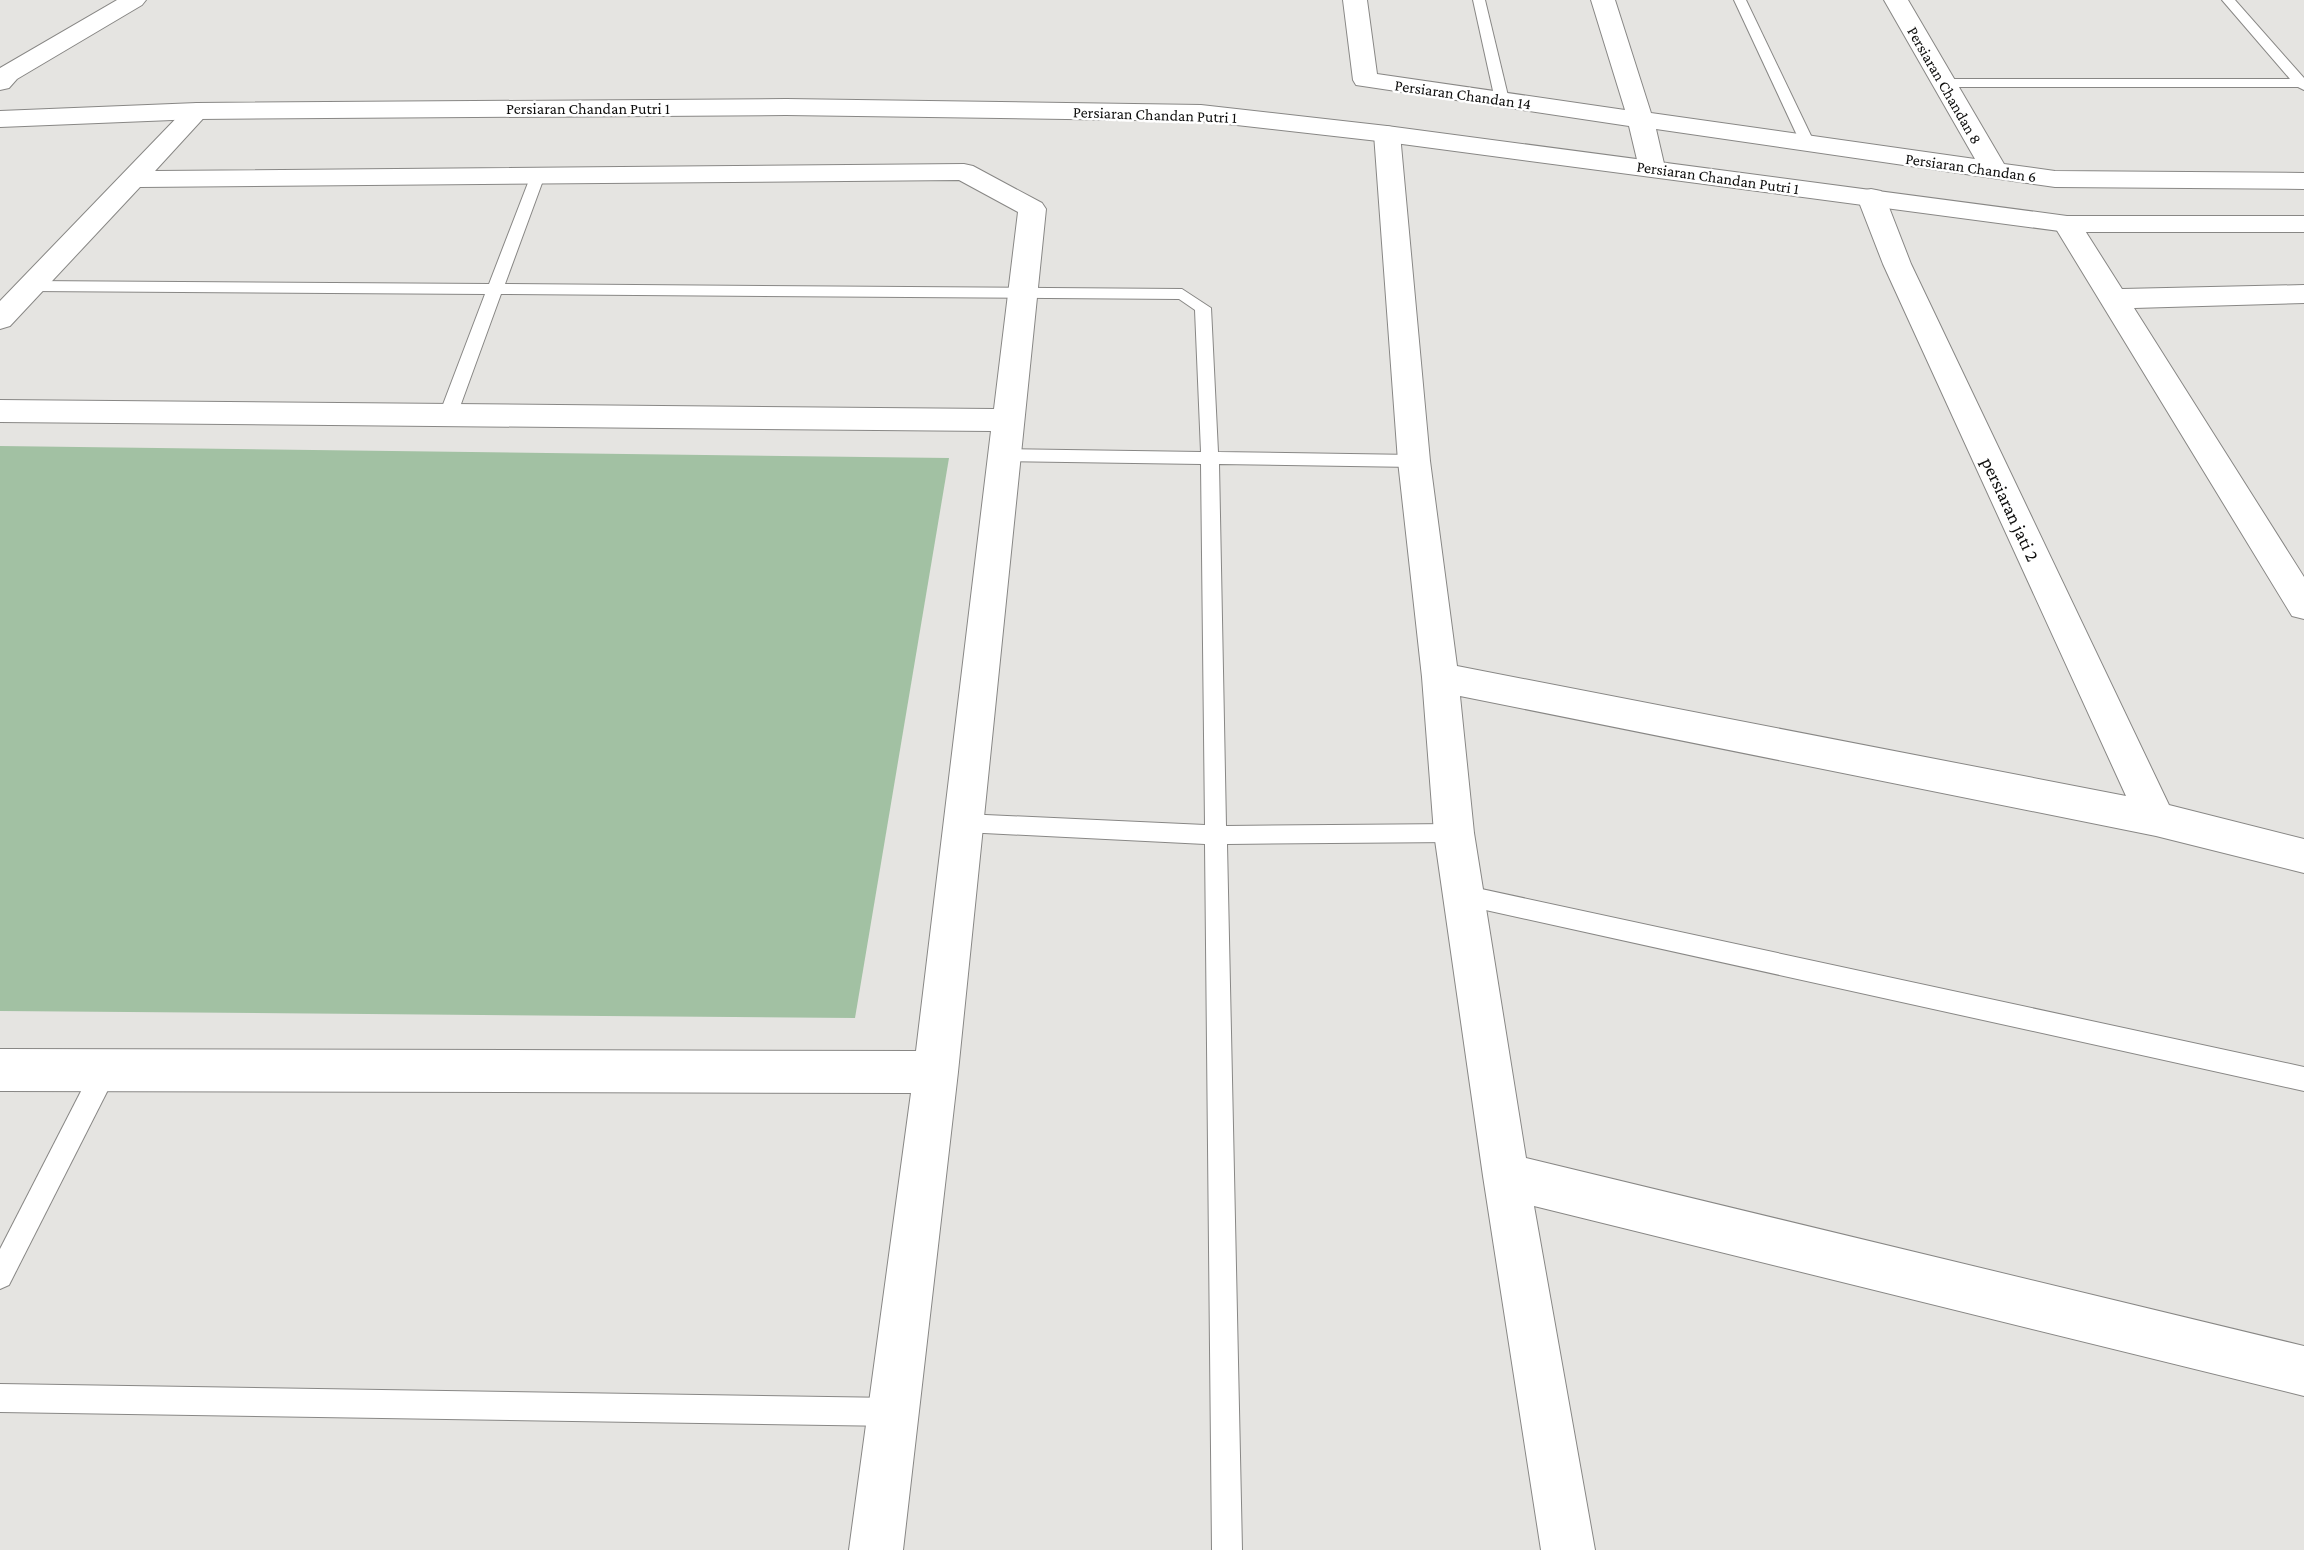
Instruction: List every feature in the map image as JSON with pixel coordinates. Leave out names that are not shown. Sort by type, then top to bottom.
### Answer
[{"type":"street","points":[[0,83],[8,74],[74,33],[134,0]]},
{"type":"street","name":"Persiaran Chandan 14","points":[[1355,0],[1365,80],[1641,121]]},
{"type":"street","points":[[1603,0],[1641,121],[1652,168]]},
{"type":"street","name":"Persiaran Chandan 8","points":[[1896,0],[1994,170]]},
{"type":"street","name":"Persiaran Chandan Putri 1","points":[[0,119],[197,111],[786,107],[1201,113],[1387,134],[2067,223],[2304,224]]},
{"type":"street","points":[[0,319],[197,111]]},
{"type":"street","name":"Persiaran Chandan 6","points":[[1641,121],[2055,180],[2304,181]]},
{"type":"street","points":[[1387,134],[1414,461],[1440,677],[1454,833],[1506,1176],[1568,1550]]},
{"type":"street","points":[[130,179],[964,172],[1032,209],[1009,438],[936,1072],[876,1550]]},
{"type":"street","name":"persiaran jati 2","points":[[1871,198],[1897,264],[2155,819]]},
{"type":"street","points":[[2067,223],[2304,607]]},
{"type":"street","points":[[2114,299],[2300,298]]},
{"type":"street","points":[[0,411],[448,415],[1009,438]]},
{"type":"street","points":[[1440,677],[2155,819],[2304,856]]},
{"type":"street","points":[[0,1070],[936,1072]]},
{"type":"street","points":[[1506,1176],[2304,1371]]},
{"type":"lane","points":[[1479,0],[1502,100]]},
{"type":"lane","points":[[1740,0],[1808,144]]},
{"type":"lane","points":[[2228,0],[2303,84]]},
{"type":"lane","points":[[1944,83],[2303,84]]},
{"type":"lane","points":[[448,415],[538,175]]},
{"type":"lane","points":[[31,286],[1182,294],[1203,307],[1210,458],[1227,1550]]},
{"type":"lane","points":[[1009,438],[1210,458],[1414,461]]},
{"type":"lane","points":[[964,823],[1216,835],[1454,833]]},
{"type":"lane","points":[[1463,895],[2304,1079]]},
{"type":"lane","points":[[0,1276],[105,1070]]},
{"type":"lane","points":[[0,1398],[894,1412]]},
{"type":"green space","points":[[0,446],[949,458],[855,1018],[0,1011]]}]
